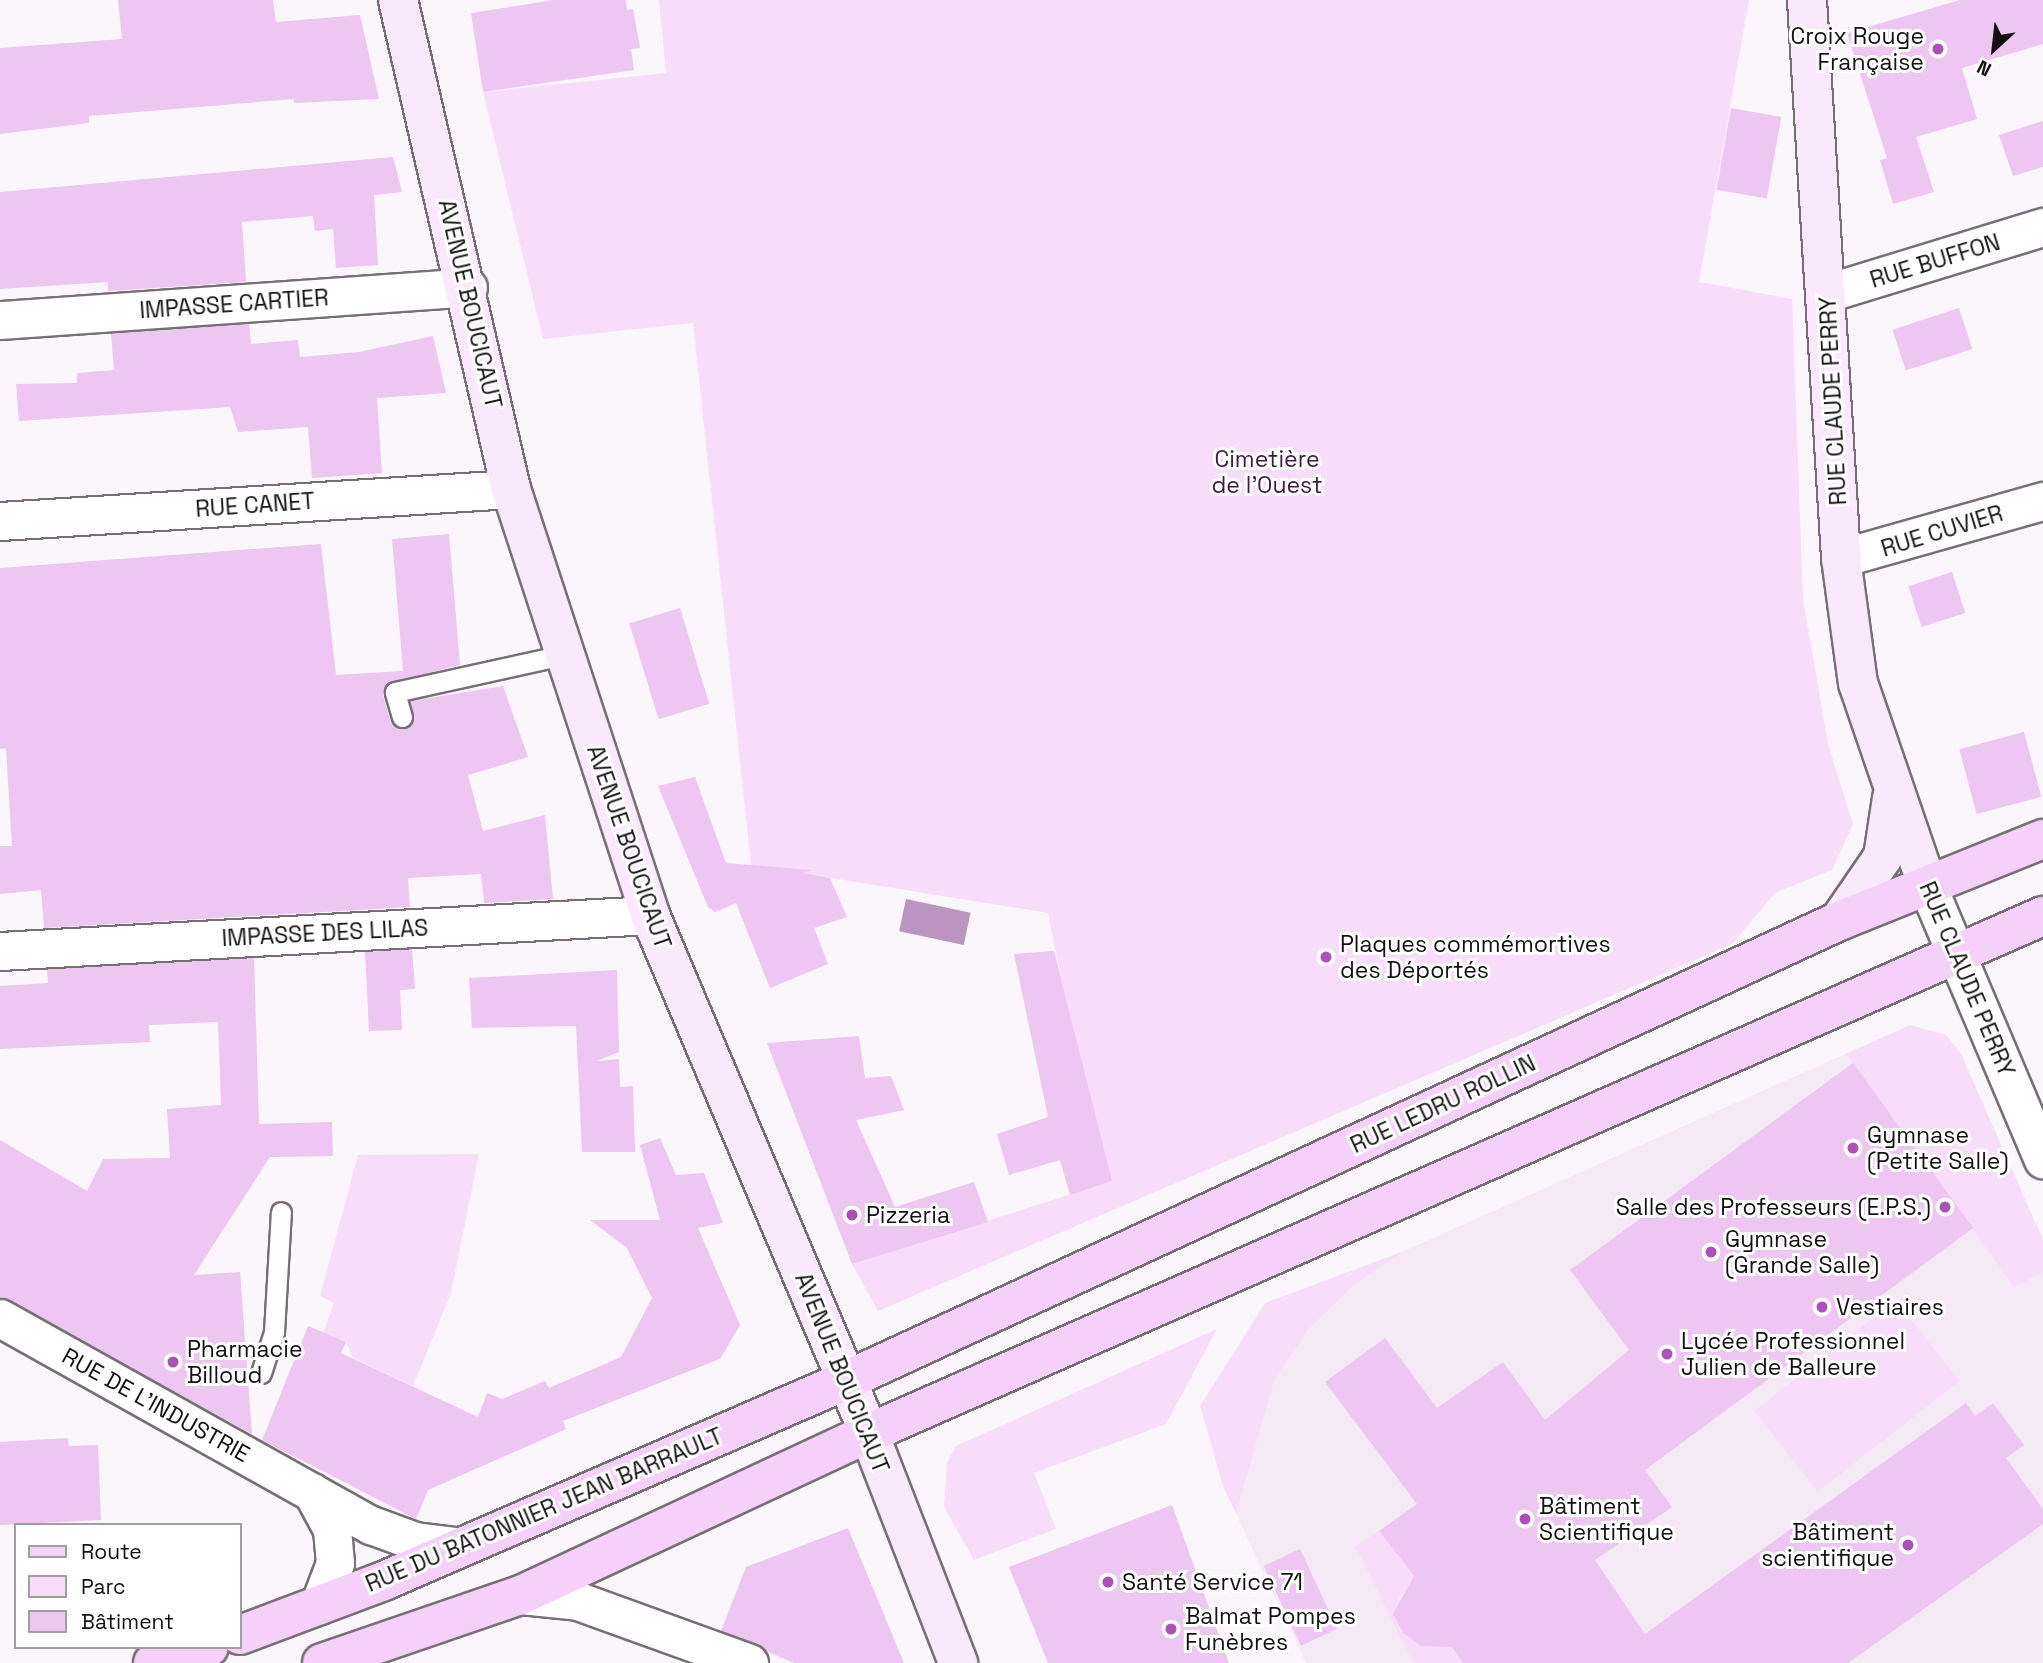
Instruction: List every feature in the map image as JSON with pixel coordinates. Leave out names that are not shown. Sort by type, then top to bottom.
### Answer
[{"type":"main road","name":"AVENUE BOUCICAUT","points":[[398,0],[468,287],[511,489],[650,915],[869,1433],[958,1663]]},
{"type":"main road","name":"RUE CLAUDE PERRY","points":[[1807,0],[1827,293],[1841,558],[1858,683],[1893,796],[1927,885]]},
{"type":"main road","name":"RUE CLAUDE PERRY","points":[[1839,921],[1883,857],[1893,796]]},
{"type":"main road","name":"RUE LEDRU ROLLIN","points":[[847,1380],[1839,921],[2043,839]]},
{"type":"main road","points":[[322,1663],[522,1595],[869,1433],[1957,957],[2043,916]]},
{"type":"main road","name":"RUE DU BATONNIER JEAN BARRAULT","points":[[242,1634],[462,1547],[847,1380]]},
{"type":"main road","points":[[153,1663],[202,1649]]},
{"type":"street","name":"RUE BUFFON","points":[[1827,293],[2043,227]]},
{"type":"street","name":"IMPASSE CARTIER","points":[[0,320],[468,287]]},
{"type":"street","name":"RUE CANET","points":[[0,521],[511,489]]},
{"type":"street","name":"RUE CUVIER","points":[[1841,558],[2043,501]]},
{"type":"street","name":"RUE CLAUDE PERRY","points":[[1927,885],[2043,1160]]},
{"type":"street","name":"IMPASSE DES LILAS","points":[[0,951],[650,915]]},
{"type":"street","name":"RUE DE L'INDUSTRIE","points":[[0,1318],[231,1436],[312,1492],[371,1525],[415,1541],[462,1547]]},
{"type":"street","points":[[312,1492],[332,1529],[335,1563],[319,1605]]},
{"type":"street","points":[[522,1595],[578,1601],[749,1663]]},
{"type":"lane","points":[[402,717],[395,692],[563,655]]},
{"type":"lane","points":[[261,1373],[274,1332],[281,1212]]},
{"type":"shaded area","points":[[906,899],[971,913],[964,945],[899,931]]},
{"type":"shaded area","name":"Lycée Professionnel Julien de Balleure","points":[[1910,1025],[1946,1035],[1961,1054],[2043,1240],[2043,1663],[1306,1663],[1236,1514],[1275,1379],[1308,1330],[1353,1286],[1404,1251]]},
{"type":"green space","name":"Cimetière de l'Ouest","points":[[659,0],[1749,0],[1699,282],[1792,299],[1803,599],[1828,744],[1853,824],[1832,870],[1775,893],[1732,944],[878,1311],[852,1264],[1112,1181],[1076,1054],[1048,913],[751,865],[693,323],[543,339],[483,92],[666,73]]},
{"type":"green space","points":[[1910,1025],[1946,1035],[1961,1054],[2043,1240],[2043,1272],[2014,1287],[1846,1054]]},
{"type":"green space","points":[[479,1154],[451,1293],[413,1386],[353,1358],[346,1342],[323,1333],[334,1303],[320,1296],[358,1155]]},
{"type":"green space","points":[[1404,1251],[1353,1286],[1308,1330],[1275,1379],[1236,1514],[1223,1486],[1200,1406],[1265,1303]]},
{"type":"green space","points":[[1896,1300],[1959,1381],[1818,1492],[1754,1411]]},
{"type":"green space","points":[[1217,1329],[1166,1424],[1034,1473],[1056,1529],[974,1560],[944,1507],[947,1463],[956,1446]]},
{"type":"green space","points":[[1379,1531],[1415,1578],[1398,1599],[1397,1621],[1421,1646],[1448,1643],[1463,1663],[1413,1663],[1355,1546]]},
{"type":"building","points":[[118,0],[273,0],[276,22],[360,15],[379,99],[294,103],[294,99],[89,116],[89,123],[0,134],[0,48],[122,39]]},
{"type":"building","points":[[554,0],[626,0],[627,10],[633,9],[640,48],[631,49],[634,70],[483,92],[471,13]]},
{"type":"building","name":"Croix Rouge Française","points":[[1960,0],[2043,0],[2043,44],[1962,68],[1977,119],[1916,137],[1934,192],[1893,204],[1880,160],[1887,158],[1847,33]]},
{"type":"building","points":[[1731,108],[1781,117],[1767,199],[1717,190]]},
{"type":"building","points":[[2043,121],[2043,167],[2013,176],[1999,135]]},
{"type":"building","points":[[393,157],[402,192],[374,195],[378,265],[336,268],[333,229],[315,231],[313,216],[242,222],[246,282],[108,291],[108,282],[0,289],[0,192]]},
{"type":"building","points":[[1959,308],[1972,349],[1906,371],[1892,330]]},
{"type":"building","points":[[249,323],[251,344],[298,340],[300,357],[359,352],[433,336],[446,393],[377,398],[382,473],[312,478],[308,427],[238,432],[230,407],[19,421],[16,384],[77,383],[77,373],[114,370],[111,333]]},
{"type":"building","points":[[449,534],[460,665],[387,683],[383,695],[390,720],[398,729],[410,726],[410,701],[503,686],[528,757],[468,775],[483,831],[545,815],[553,899],[484,903],[481,874],[408,878],[410,907],[44,928],[41,890],[0,894],[0,846],[12,846],[6,748],[0,749],[0,568],[321,544],[336,675],[403,671],[392,539]]},
{"type":"building","points":[[1952,572],[1965,613],[1922,627],[1908,586]]},
{"type":"building","points":[[680,608],[709,704],[659,719],[629,623]]},
{"type":"building","points":[[2024,732],[2041,797],[1977,814],[1959,749]]},
{"type":"building","points":[[695,777],[726,863],[812,870],[803,873],[830,878],[847,917],[814,928],[828,964],[770,988],[736,903],[715,912],[708,907],[658,786]]},
{"type":"building","points":[[412,949],[415,989],[400,990],[402,1030],[369,1031],[365,952]]},
{"type":"building","points":[[1054,951],[1112,1181],[1070,1195],[1060,1160],[1009,1175],[997,1134],[1048,1117],[1014,954]]},
{"type":"building","points":[[254,958],[259,1124],[332,1122],[333,1156],[270,1157],[194,1275],[240,1272],[252,1434],[0,1297],[0,1140],[87,1191],[103,1159],[170,1158],[167,1109],[221,1105],[218,1022],[149,1025],[150,1042],[0,1049],[0,986],[48,983],[47,969]]},
{"type":"building","points":[[617,970],[619,1052],[597,1061],[619,1059],[620,1087],[633,1086],[635,1152],[582,1152],[576,1026],[472,1028],[469,978]]},
{"type":"building","points":[[859,1036],[865,1078],[891,1076],[904,1110],[856,1120],[895,1207],[974,1182],[988,1222],[852,1264],[767,1043]]},
{"type":"building","points":[[1853,1063],[1973,1228],[1645,1470],[1672,1507],[1595,1560],[1645,1634],[1966,1403],[1975,1416],[1993,1403],[2024,1445],[2006,1458],[2043,1509],[2043,1524],[1848,1663],[1463,1663],[1452,1647],[1421,1646],[1404,1634],[1393,1614],[1414,1576],[1379,1531],[1417,1504],[1325,1382],[1385,1338],[1437,1408],[1503,1362],[1545,1420],[1629,1350],[1570,1270]]},
{"type":"building","points":[[660,1138],[676,1175],[704,1173],[723,1223],[698,1228],[740,1325],[720,1359],[563,1421],[566,1429],[428,1490],[416,1519],[262,1440],[308,1326],[346,1342],[341,1353],[478,1417],[487,1393],[502,1399],[545,1381],[549,1388],[621,1357],[652,1298],[627,1248],[590,1220],[660,1220],[640,1145]]},
{"type":"building","points":[[68,1438],[69,1446],[98,1445],[101,1520],[0,1525],[0,1442]]},
{"type":"building","name":"Santé Service 71","points":[[1172,1505],[1229,1663],[1048,1663],[1009,1567]]},
{"type":"building","points":[[848,1528],[904,1663],[794,1663],[721,1631],[746,1567]]},
{"type":"building","points":[[1300,1549],[1337,1629],[1301,1646],[1264,1566]]},
{"type":"place","name":"Croix Rouge Française","points":[[1938,49]]},
{"type":"place","name":"Plaques commémortives des Déportés","points":[[1326,957]]},
{"type":"place","name":"Gymnase (Petite Salle)","points":[[1853,1148]]},
{"type":"place","name":"Salle des Professeurs (E.P.S.)","points":[[1945,1207]]},
{"type":"place","name":"Pizzeria","points":[[852,1215]]},
{"type":"place","name":"Gymnase (Grande Salle)","points":[[1711,1252]]},
{"type":"place","name":"Vestiaires","points":[[1822,1307]]},
{"type":"place","name":"Lycée Professionnel Julien de Balleure","points":[[1667,1354]]},
{"type":"place","name":"Pharmacie Billoud","points":[[173,1362]]},
{"type":"place","name":"Bâtiment Scientifique","points":[[1525,1519]]},
{"type":"place","name":"Bâtiment scientifique","points":[[1908,1545]]},
{"type":"place","name":"Santé Service 71","points":[[1108,1582]]},
{"type":"place","name":"Balmat Pompes Funèbres","points":[[1171,1629]]}]
